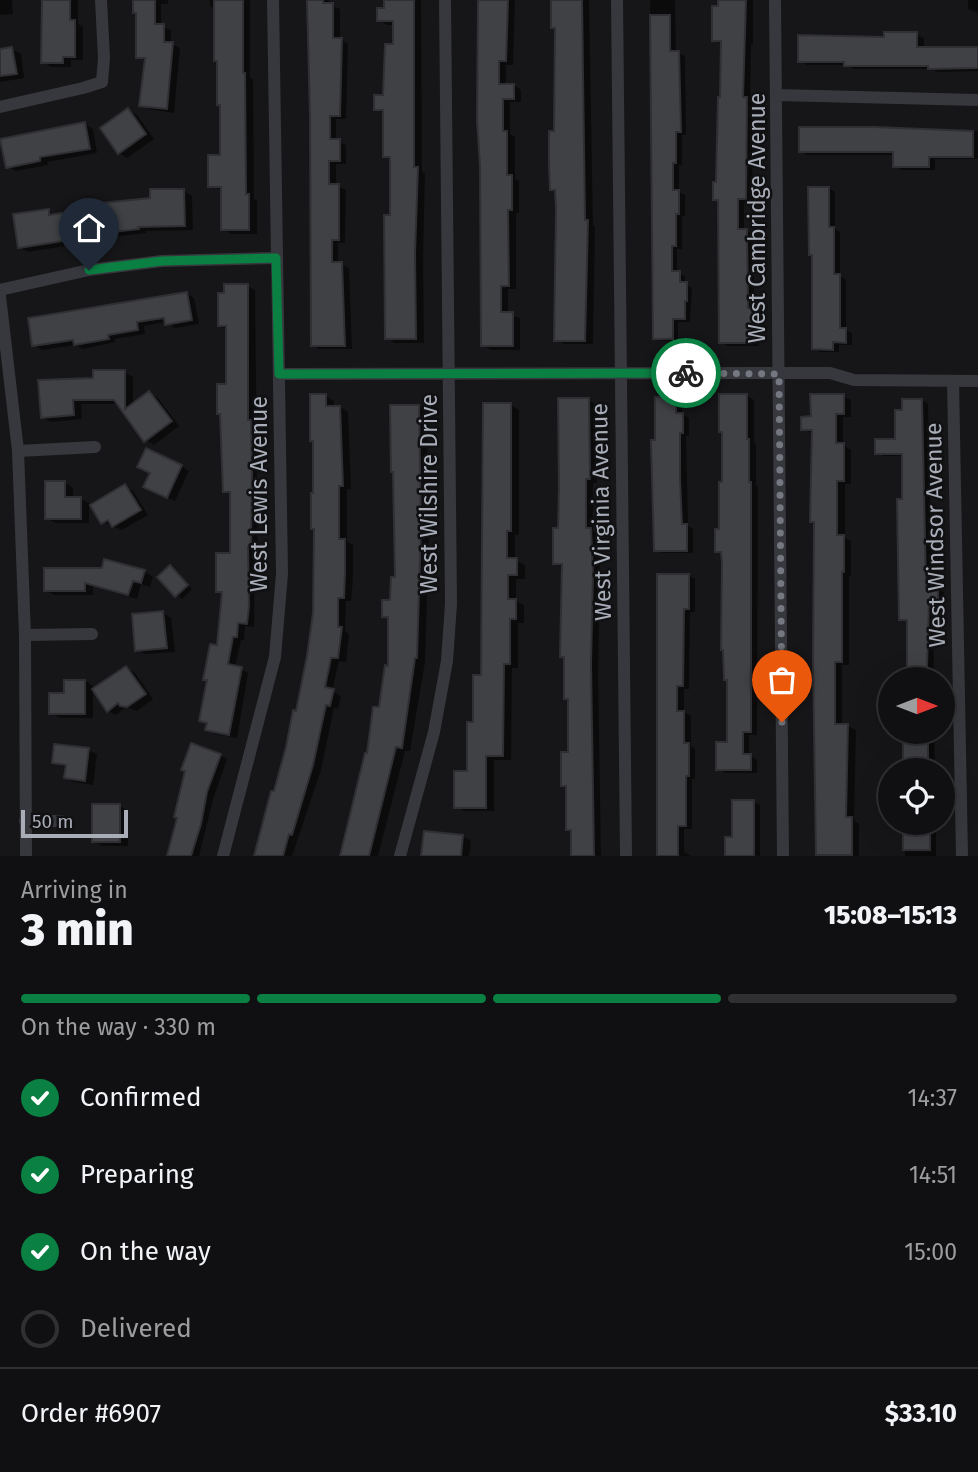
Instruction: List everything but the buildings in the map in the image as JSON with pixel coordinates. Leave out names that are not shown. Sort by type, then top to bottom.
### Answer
[{"type":"street","points":[[0,107],[102,82],[104,58],[101,0]]},
{"type":"street","name":"West Lewis Avenue","points":[[223,856],[275,657],[282,574],[273,0]]},
{"type":"street","name":"West Wilshire Drive","points":[[400,856],[434,732],[447,662],[451,604],[445,0]]},
{"type":"street","name":"West Virginia Avenue","points":[[617,0],[626,856]]},
{"type":"street","name":"West Cambridge Avenue","points":[[775,0],[783,856]]},
{"type":"street","points":[[777,95],[978,100]]},
{"type":"street","points":[[0,290],[89,270],[138,264],[276,258]]},
{"type":"street","points":[[0,296],[18,450],[24,635],[26,856]]},
{"type":"street","points":[[279,374],[830,373],[854,380],[978,381]]},
{"type":"street","name":"West Windsor Avenue","points":[[953,381],[962,856]]},
{"type":"street","points":[[18,450],[94,447]]},
{"type":"street","points":[[24,635],[92,634]]},
{"type":"street","points":[[24,821],[62,821]]},
{"type":"way so far","points":[[686,373],[779,374],[782,722]]},
{"type":"route","points":[[89,270],[162,261],[276,258],[279,374],[686,373]]}]
